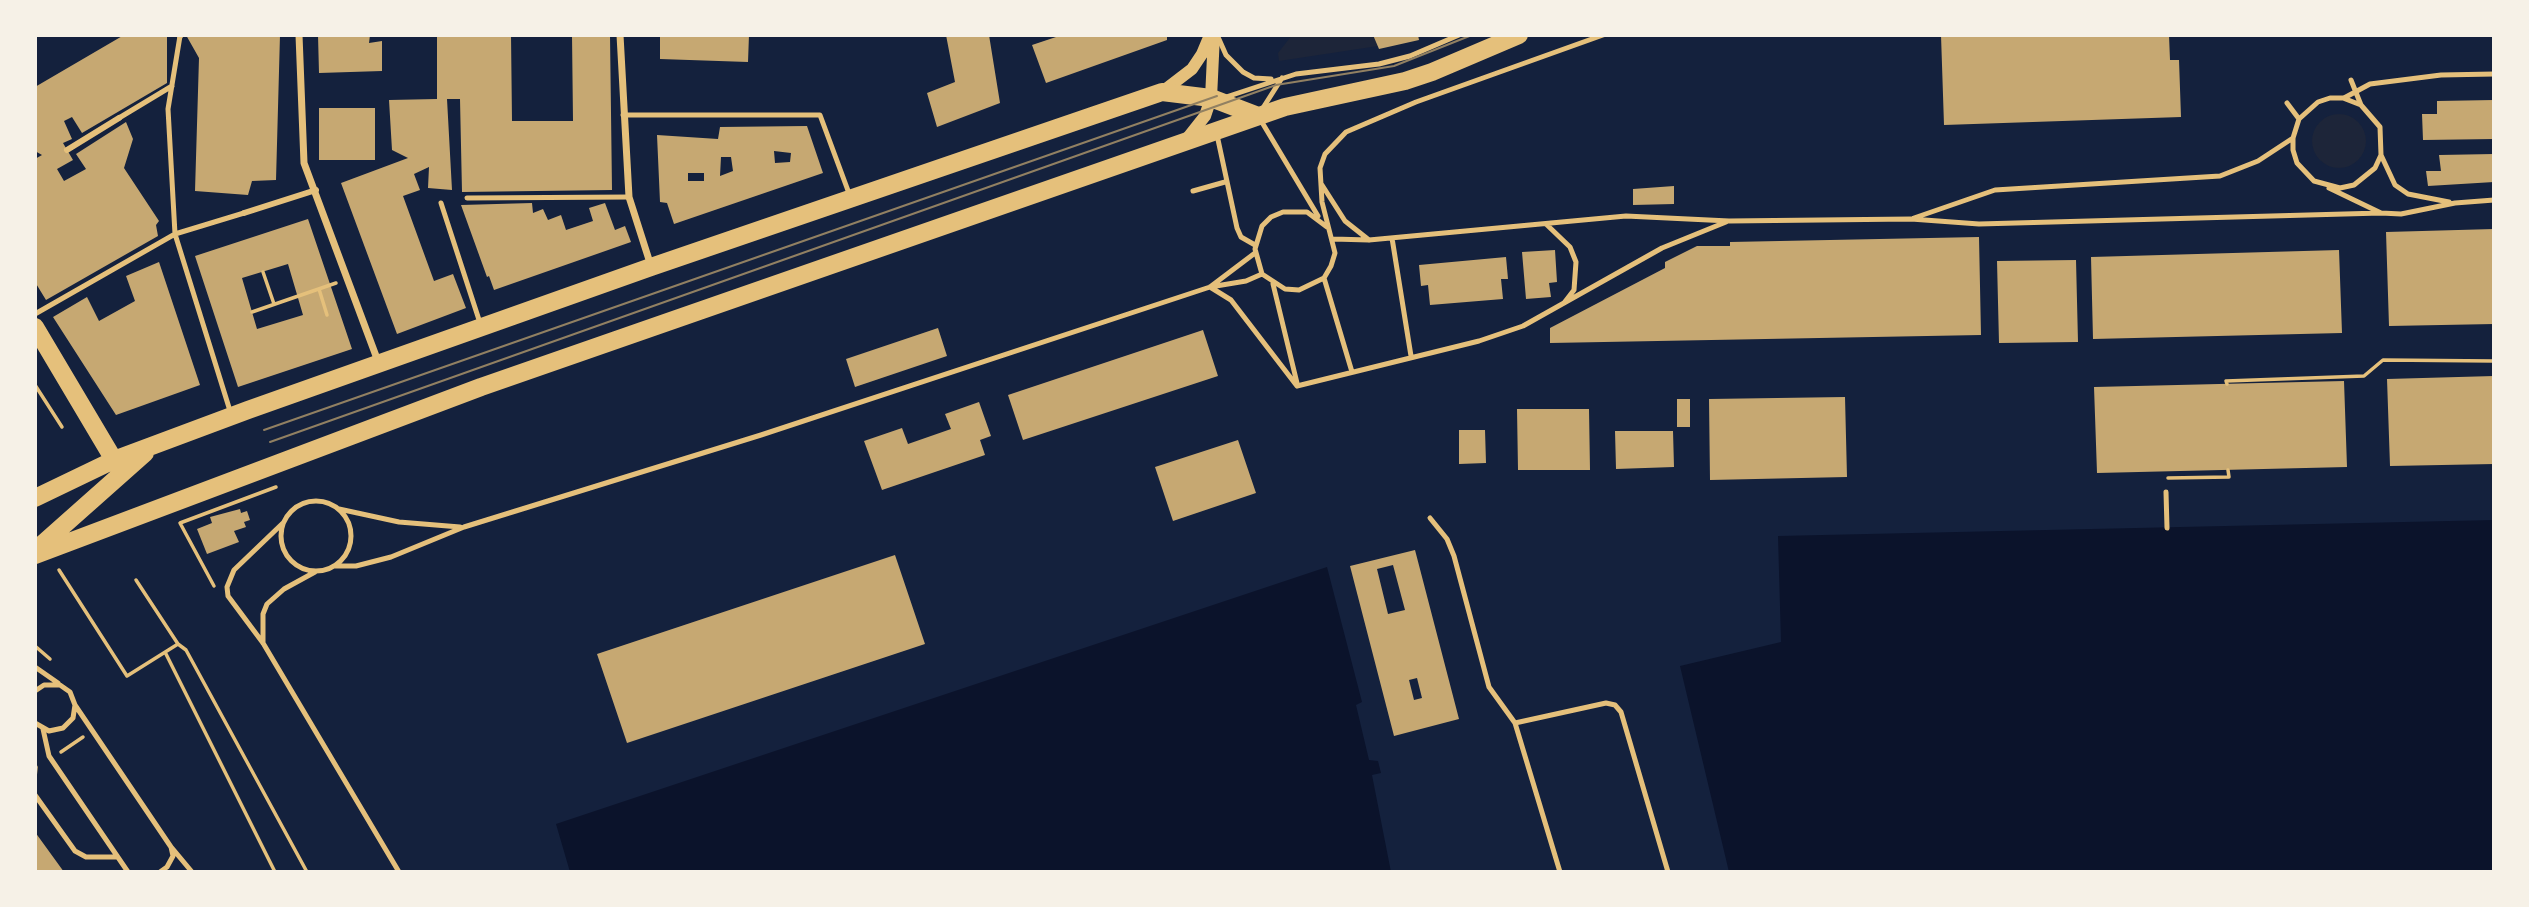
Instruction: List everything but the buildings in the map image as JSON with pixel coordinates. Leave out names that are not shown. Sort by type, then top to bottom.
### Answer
[{"type":"main road","points":[[35,553],[481,387],[1258,116],[1312,100],[1405,81],[1519,35]]},
{"type":"main road","points":[[35,498],[114,460],[154,445],[651,267],[1162,92],[1215,99],[1258,116]]},
{"type":"main road","points":[[35,327],[114,460]]},
{"type":"main road","points":[[35,553],[154,445]]},
{"type":"street","points":[[299,35],[304,163],[380,364]]},
{"type":"street","points":[[620,35],[629,197],[651,267]]},
{"type":"street","points":[[1162,92],[1192,69],[1214,35]]},
{"type":"street","points":[[1181,145],[1201,122],[1215,99],[1214,35]]},
{"type":"street","points":[[67,150],[119,118]]},
{"type":"street","points":[[244,214],[316,190]]},
{"type":"lane","points":[[180,35],[168,109],[175,234],[232,417]]},
{"type":"lane","points":[[1214,35],[1226,55],[1243,72],[1265,79],[1379,64],[1410,56],[1459,35]]},
{"type":"lane","points":[[1318,218],[1295,210],[1283,212],[1262,226],[1255,245],[1262,274],[1285,289],[1299,290],[1324,278],[1335,253],[1333,239],[1327,227],[1320,179],[1325,154],[1335,142],[1359,124],[1603,35]]},
{"type":"lane","points":[[2381,213],[2360,206],[2314,181],[2297,163],[2293,138],[2299,119],[2318,102],[2343,98],[2370,84],[2441,75],[2494,74]]},
{"type":"lane","points":[[1215,99],[1282,78]]},
{"type":"lane","points":[[1282,78],[1258,116],[1318,218],[1327,227]]},
{"type":"lane","points":[[2351,80],[2361,105],[2380,127],[2381,155],[2395,185],[2408,194],[2455,203]]},
{"type":"lane","points":[[119,118],[172,86]]},
{"type":"lane","points":[[2343,98],[2361,105]]},
{"type":"lane","points":[[2287,103],[2299,119]]},
{"type":"lane","points":[[623,115],[820,115],[851,198]]},
{"type":"lane","points":[[1216,132],[1225,182],[1241,237],[1255,245]]},
{"type":"lane","points":[[1911,219],[1995,190],[2221,176],[2258,161],[2293,138]]},
{"type":"lane","points":[[2326,186],[2354,185],[2375,168],[2381,155]]},
{"type":"lane","points":[[1320,179],[1345,221],[1369,240]]},
{"type":"lane","points":[[1193,191],[1225,182]]},
{"type":"lane","points":[[467,198],[629,197]]},
{"type":"lane","points":[[1333,239],[1369,240],[1626,216],[1730,221],[1911,219],[1993,224],[2402,214],[2455,203],[2494,200]]},
{"type":"lane","points":[[441,203],[482,329]]},
{"type":"lane","points":[[35,314],[175,234],[244,214]]},
{"type":"lane","points":[[1297,387],[1512,330],[1662,248],[1730,221]]},
{"type":"lane","points":[[1546,224],[1570,247],[1576,262],[1574,290],[1562,305]]},
{"type":"lane","points":[[1392,238],[1411,356]]},
{"type":"lane","points":[[1210,287],[1255,253]]},
{"type":"lane","points":[[263,643],[263,614],[267,604],[284,589],[317,571],[381,560],[464,527],[761,435],[1210,287],[1235,284],[1262,274]]},
{"type":"lane","points":[[1324,278],[1352,372]]},
{"type":"lane","points":[[1273,283],[1297,387]]},
{"type":"lane","points":[[1210,287],[1231,300],[1297,387]]},
{"type":"lane","points":[[2166,492],[2167,528]]},
{"type":"lane","points":[[400,872],[263,643],[235,609],[227,587],[234,570],[283,523],[294,508],[311,501],[330,503],[339,509],[399,522],[464,527]]},
{"type":"lane","points":[[334,566],[347,553],[351,534],[339,509]]},
{"type":"lane","points":[[1430,518],[1447,539],[1454,556],[1489,688],[1515,723],[1560,872]]},
{"type":"lane","points":[[283,523],[281,540],[287,556],[300,568],[317,571]]},
{"type":"lane","points":[[35,667],[70,692],[91,732],[171,847],[192,872]]},
{"type":"lane","points":[[35,691],[44,685],[60,685]]},
{"type":"lane","points":[[1515,723],[1606,703],[1615,705],[1621,712],[1668,872]]},
{"type":"lane","points":[[43,729],[63,728],[73,718],[75,705]]},
{"type":"lane","points":[[35,723],[43,729],[51,758],[128,872]]},
{"type":"lane","points":[[35,795],[75,851],[86,856],[117,857]]},
{"type":"lane","points":[[160,872],[167,867],[173,856],[171,847]]},
{"type":"path","points":[[263,272],[274,304]]},
{"type":"path","points":[[252,312],[348,279]]},
{"type":"path","points":[[320,289],[327,315]]},
{"type":"path","points":[[2227,384],[2227,381],[2364,376],[2383,360],[2494,361]]},
{"type":"path","points":[[35,385],[62,427]]},
{"type":"path","points":[[2166,492],[2165,478],[2229,477],[2228,470]]},
{"type":"path","points":[[59,570],[127,676],[178,644]]},
{"type":"path","points":[[136,580],[178,644],[186,650],[307,872]]},
{"type":"path","points":[[165,652],[275,872]]},
{"type":"path","points":[[35,777],[36,767],[91,732]]},
{"type":"shaded area","points":[[1292,35],[1373,35],[1378,46],[1279,61],[1278,53]]},
{"type":"shaded area","points":[[2344,114],[2354,118],[2362,126],[2366,141],[2362,156],[2354,164],[2334,168],[2324,164],[2316,156],[2312,136],[2316,126],[2324,118]]},
{"type":"shaded area","points":[[2494,520],[2494,872],[1729,872],[1680,666],[1781,642],[1778,536]]},
{"type":"shaded area","points":[[1327,567],[1362,702],[1356,705],[1369,760],[1378,761],[1381,773],[1372,775],[1391,872],[570,872],[556,824]]},
{"type":"tram line","points":[[270,442],[1276,85],[1394,66],[1472,35]]},
{"type":"tram line","points":[[264,430],[1217,96]]}]
